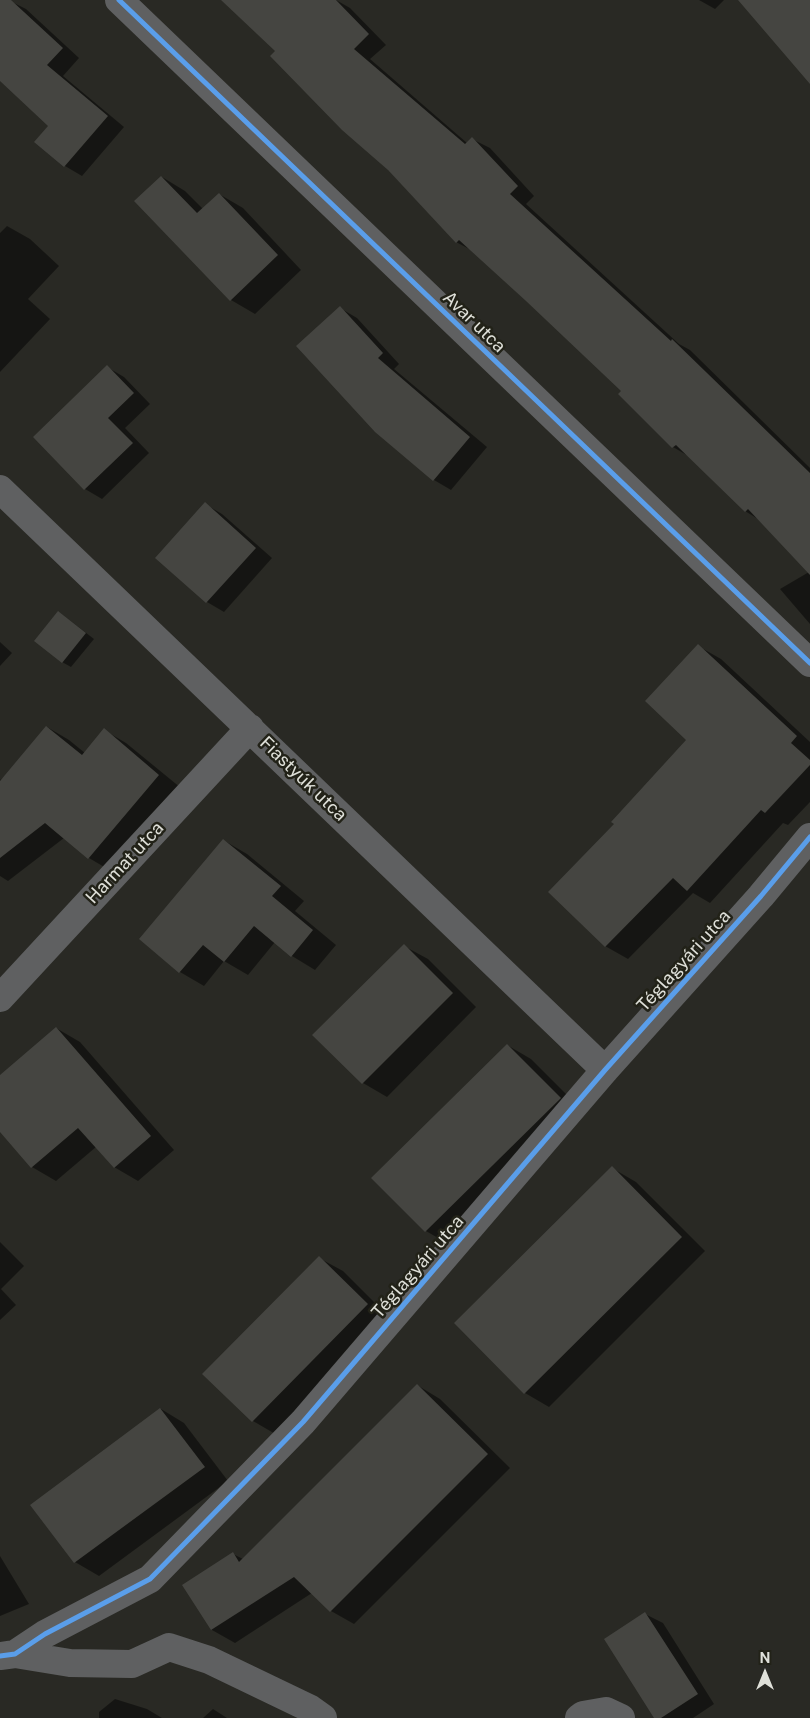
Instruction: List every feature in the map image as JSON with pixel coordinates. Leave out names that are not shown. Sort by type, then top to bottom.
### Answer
[{"type":"street","name":"Avar utca","points":[[119,0],[810,664]]},
{"type":"street","name":"Fiastyúk utca","points":[[0,489],[605,1070]]},
{"type":"street","name":"Harmat utca","points":[[0,998],[250,728]]},
{"type":"street","name":"Téglagyári utca","points":[[7,1655],[150,1579],[303,1422],[605,1070],[761,896],[810,837]]},
{"type":"street","points":[[7,1655],[70,1663],[132,1664],[169,1648],[209,1660],[309,1708],[323,1718]]},
{"type":"street","points":[[579,1718],[583,1715],[606,1711],[622,1718]]},
{"type":"building","points":[[0,0],[11,0],[63,48],[47,65],[108,116],[64,167],[34,142],[48,126],[0,81]]},
{"type":"building","points":[[221,0],[336,0],[369,34],[354,49],[465,144],[472,137],[518,186],[510,194],[671,341],[672,339],[810,473],[810,575],[748,509],[745,512],[676,445],[672,448],[618,394],[621,391],[459,240],[456,243],[388,170],[342,130],[270,56],[275,51]]},
{"type":"building","points":[[738,0],[810,0],[810,84]]},
{"type":"building","points":[[161,176],[197,213],[219,193],[278,255],[230,301],[134,201]]},
{"type":"building","points":[[340,306],[383,353],[378,358],[470,437],[433,481],[375,432],[296,346]]},
{"type":"building","points":[[107,365],[134,393],[108,418],[133,443],[84,490],[33,437]]},
{"type":"building","points":[[205,502],[256,548],[206,603],[155,558]]},
{"type":"building","points":[[58,611],[86,633],[62,663],[34,641]]},
{"type":"building","points":[[698,644],[797,736],[791,743],[810,760],[810,765],[765,813],[761,810],[687,891],[673,878],[605,947],[548,892],[614,824],[611,822],[686,740],[645,701]]},
{"type":"building","points":[[46,726],[82,755],[104,728],[159,775],[88,859],[45,823],[0,858],[0,781]]},
{"type":"building","points":[[223,839],[281,886],[272,896],[313,930],[291,957],[254,926],[224,962],[203,945],[179,973],[139,939]]},
{"type":"building","points":[[404,944],[453,993],[362,1084],[312,1035]]},
{"type":"building","points":[[56,1027],[151,1136],[114,1168],[78,1128],[31,1168],[0,1132],[0,1075]]},
{"type":"building","points":[[507,1044],[561,1098],[425,1232],[371,1178]]},
{"type":"building","points":[[612,1166],[682,1237],[524,1394],[454,1323]]},
{"type":"building","points":[[319,1256],[368,1304],[252,1422],[202,1374]]},
{"type":"building","points":[[417,1384],[488,1454],[330,1612],[294,1577],[211,1630],[182,1585],[233,1552],[239,1562]]},
{"type":"building","points":[[160,1408],[205,1467],[74,1563],[30,1505]]},
{"type":"building","points":[[645,1612],[698,1694],[661,1718],[654,1718],[604,1639]]},
{"type":"cycle path","points":[[119,0],[810,663]]},
{"type":"cycle path","points":[[0,1656],[15,1654],[45,1634],[150,1579],[303,1422],[605,1070],[761,896],[810,837]]}]
